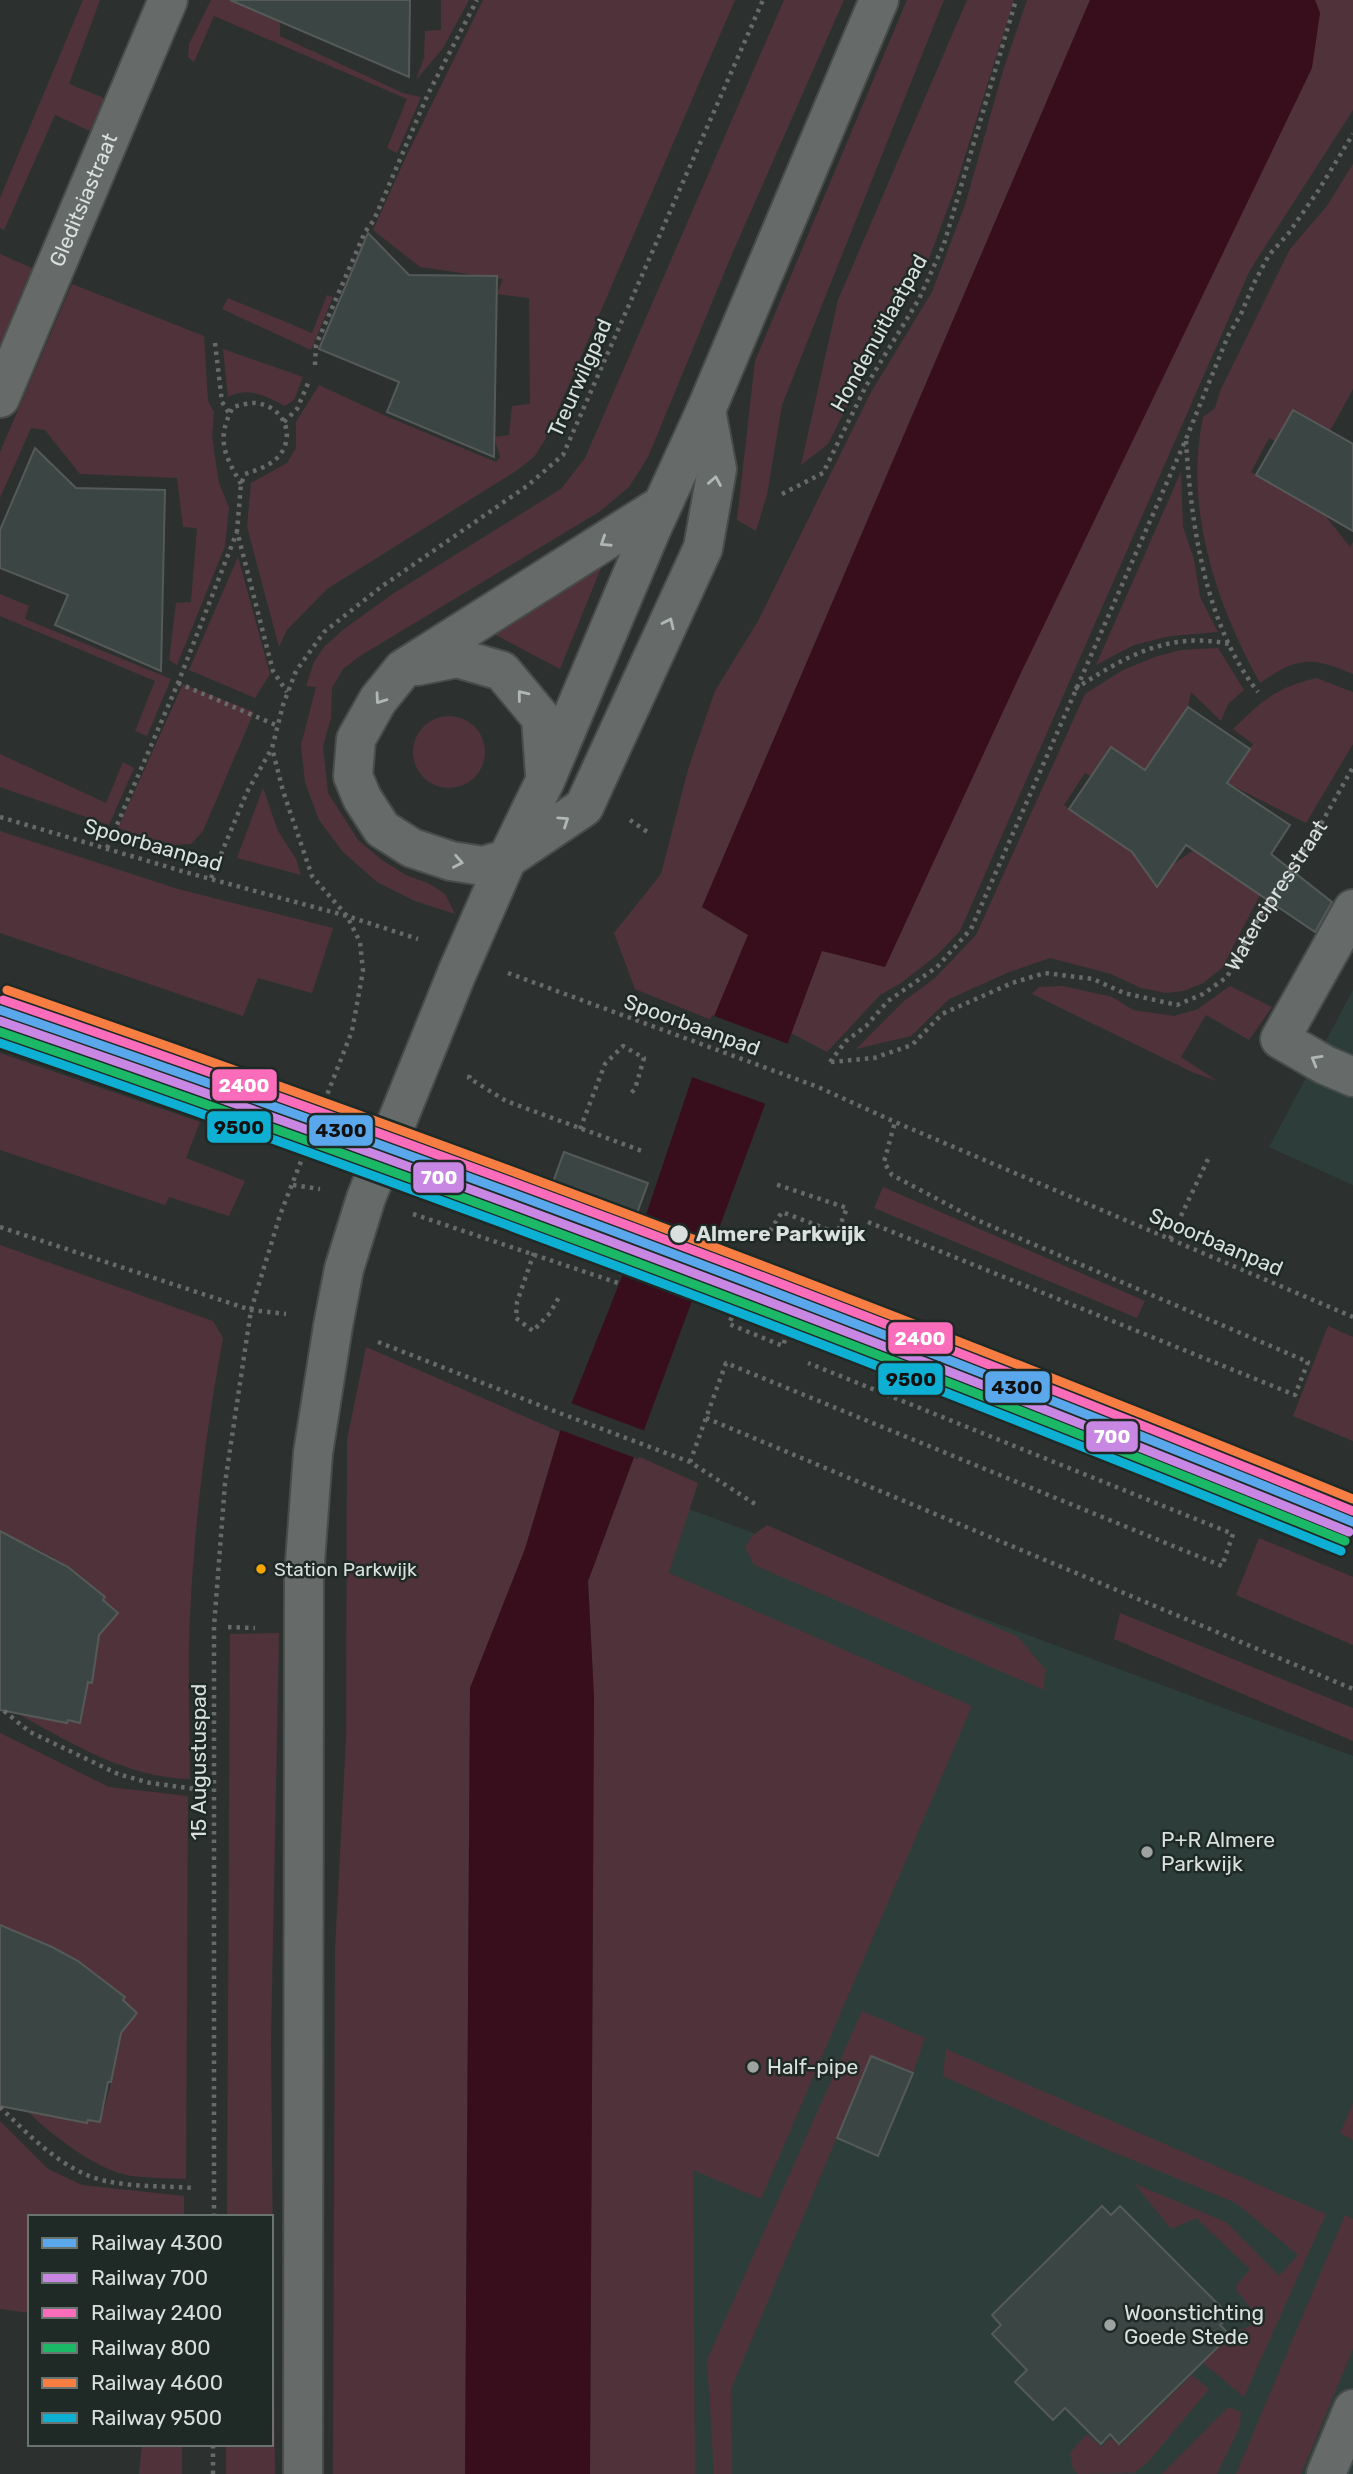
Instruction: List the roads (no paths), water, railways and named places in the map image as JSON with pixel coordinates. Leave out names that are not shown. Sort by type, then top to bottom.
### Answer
[{"type":"street","name":"Gleditsiastraat","points":[[0,398],[168,0]]},
{"type":"street","points":[[303,2474],[304,1576],[313,1453],[344,1269],[366,1198],[466,954],[507,859],[545,781],[662,505],[706,410],[879,0]]},
{"type":"street","points":[[662,505],[403,669],[378,701],[356,738],[353,776],[362,798],[382,829],[412,848],[451,861],[483,866],[507,859],[584,807],[703,548],[717,469],[706,410]]},
{"type":"street","points":[[403,669],[457,658],[502,671],[541,718],[545,781]]},
{"type":"street","points":[[1353,909],[1280,1039],[1325,1065],[1353,1077]]},
{"type":"street","points":[[1326,2474],[1353,2409]]},
{"type":"rail line","name":"4600","points":[[7,990],[515,1172],[1019,1365],[1353,1499]]},
{"type":"rail line","name":"2400","points":[[3,1000],[513,1182],[850,1310],[1353,1511]]},
{"type":"rail line","name":"4300","points":[[0,1010],[341,1130],[680,1256],[1353,1522]]},
{"type":"rail line","name":"700","points":[[0,1021],[340,1141],[678,1267],[1014,1397],[1349,1532]]},
{"type":"rail line","name":"800","points":[[0,1032],[508,1214],[1011,1407],[1345,1541]]},
{"type":"rail line","name":"9500","points":[[0,1043],[338,1163],[674,1288],[1008,1417],[1341,1551]]},
{"type":"place","name":"Almere Parkwijk","points":[[679,1234]]},
{"type":"place","name":"Station Parkwijk","points":[[261,1569]]},
{"type":"place","name":"P+R Almere Parkwijk","points":[[1147,1852]]},
{"type":"place","name":"Half-pipe","points":[[753,2067]]},
{"type":"place","name":"Woonstichting Goede Stede","points":[[1110,2325]]}]
